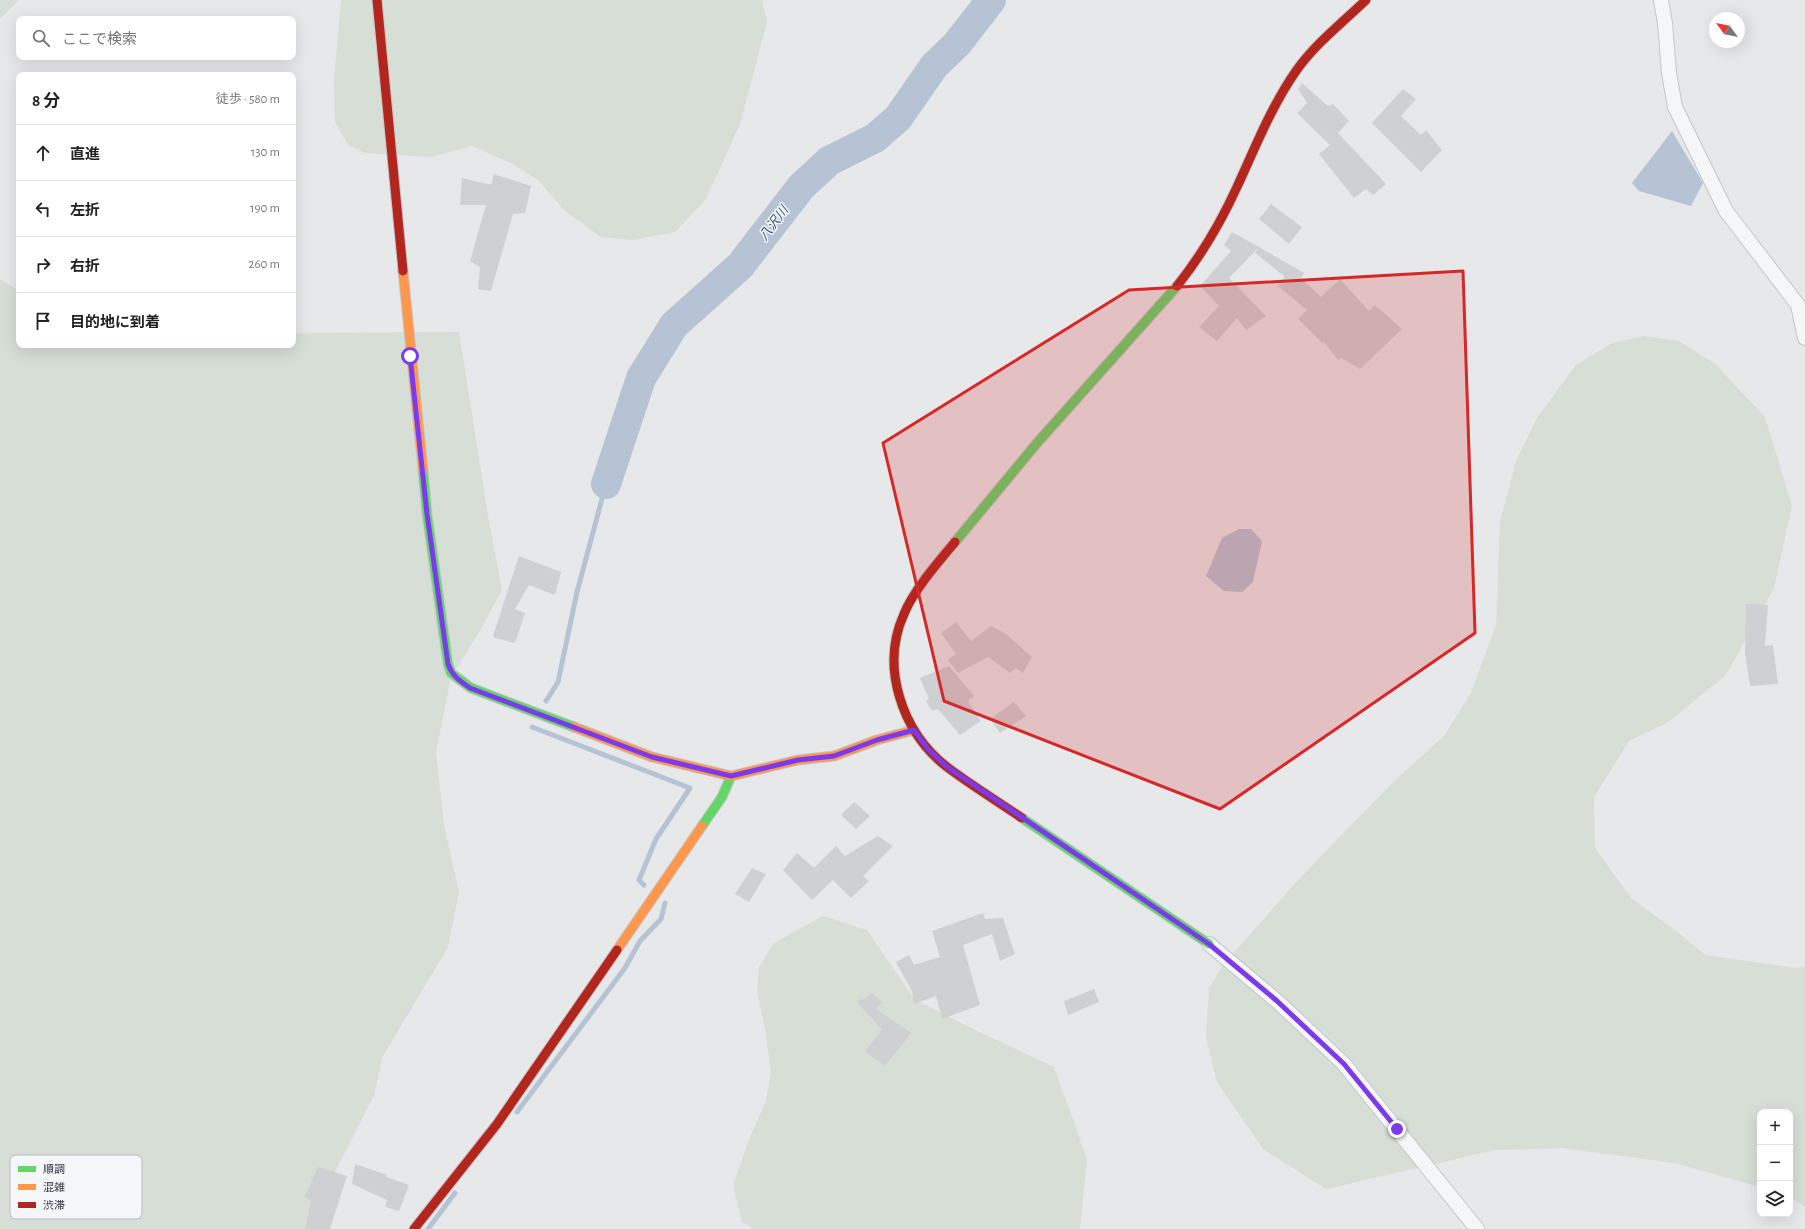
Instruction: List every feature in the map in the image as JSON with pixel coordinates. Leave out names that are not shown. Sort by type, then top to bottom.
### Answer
[{"type":"street","points":[[377,0],[427,514],[448,664],[451,673],[470,688],[652,757],[731,776],[798,760],[834,756],[870,742],[914,730]]},
{"type":"street","points":[[1366,0],[1314,49],[1287,85],[1279,98],[1228,207],[1187,273],[1017,465],[923,583],[903,615],[896,639],[893,657],[895,683],[902,706],[914,730],[928,749],[946,766],[1209,944],[1277,1001],[1344,1064],[1477,1229]]},
{"type":"street","points":[[1662,0],[1669,73],[1675,107],[1726,211],[1798,305],[1805,338]]},
{"type":"street","points":[[414,1229],[497,1124],[722,797],[731,776]]},
{"type":"highlighted area","points":[[1463,271],[1475,633],[1220,809],[944,701],[883,443],[1129,290]]},
{"type":"shaded area","points":[[0,0],[19,0],[0,19]]},
{"type":"shaded area","points":[[341,0],[762,0],[767,22],[740,124],[706,199],[675,232],[633,240],[601,237],[565,211],[538,180],[511,163],[472,146],[431,157],[365,153],[348,145],[335,122],[334,80]]},
{"type":"shaded area","points":[[0,279],[16,289],[16,348],[296,348],[296,333],[459,332],[488,516],[502,590],[479,632],[451,677],[436,752],[444,826],[459,892],[448,947],[383,1056],[374,1095],[306,1229],[0,1229]]},
{"type":"shaded area","points":[[1644,336],[1679,341],[1715,364],[1765,417],[1792,506],[1774,588],[1726,675],[1668,722],[1629,741],[1594,797],[1595,848],[1631,898],[1680,934],[1705,955],[1796,968],[1805,967],[1805,1207],[1793,1199],[1793,1109],[1757,1109],[1757,1186],[1675,1163],[1562,1148],[1495,1150],[1326,1189],[1263,1149],[1217,1082],[1206,1037],[1209,988],[1224,964],[1299,879],[1393,782],[1444,736],[1471,693],[1496,625],[1500,522],[1516,461],[1537,418],[1576,365],[1612,343]]},
{"type":"shaded area","points":[[823,916],[867,930],[914,999],[973,1029],[1054,1067],[1087,1159],[1080,1229],[754,1229],[742,1222],[733,1185],[750,1137],[766,1101],[771,1072],[765,1029],[757,991],[759,967],[774,943]]},
{"type":"water","points":[[1672,131],[1703,183],[1691,206],[1639,191],[1632,183]]},
{"type":"water","points":[[1239,529],[1251,529],[1262,541],[1253,582],[1242,592],[1224,591],[1206,576],[1222,538]]},
{"type":"building","points":[[1302,83],[1328,106],[1333,104],[1349,121],[1338,133],[1386,184],[1373,195],[1366,189],[1354,198],[1319,154],[1330,145],[1297,113],[1307,103],[1298,89]]},
{"type":"building","points":[[1403,89],[1416,99],[1401,116],[1421,135],[1426,130],[1442,150],[1421,172],[1372,123]]},
{"type":"building","points":[[494,174],[531,186],[525,213],[513,214],[491,291],[478,289],[480,267],[470,261],[486,205],[460,205],[462,178],[491,185]]},
{"type":"building","points":[[1271,204],[1302,227],[1289,244],[1259,219]]},
{"type":"building","points":[[1232,232],[1259,247],[1229,278],[1266,316],[1246,330],[1237,318],[1217,341],[1199,327],[1219,306],[1200,286],[1231,251],[1224,245]]},
{"type":"building","points":[[1259,247],[1304,273],[1301,278],[1321,297],[1340,279],[1369,311],[1375,305],[1402,329],[1360,369],[1341,358],[1338,360],[1324,342],[1323,344],[1298,319],[1307,310],[1278,286],[1285,277],[1255,253]]},
{"type":"building","points":[[519,556],[561,572],[555,595],[529,585],[515,609],[525,613],[515,643],[495,638],[493,636]]},
{"type":"building","points":[[1746,604],[1768,605],[1765,646],[1773,645],[1778,684],[1750,686],[1745,653]]},
{"type":"building","points":[[956,622],[971,641],[991,626],[1006,634],[1032,657],[1023,673],[1016,668],[1010,673],[988,657],[958,673],[948,660],[956,654],[941,633]]},
{"type":"building","points":[[949,666],[974,696],[968,701],[981,721],[960,735],[938,709],[932,711],[926,701],[929,699],[920,678]]},
{"type":"building","points":[[1014,702],[1026,716],[1000,733],[990,719]]},
{"type":"building","points":[[854,802],[870,816],[856,829],[841,815]]},
{"type":"building","points":[[878,836],[893,846],[863,876],[869,881],[851,898],[833,880],[812,900],[783,870],[797,853],[814,868],[836,846],[845,856]]},
{"type":"building","points":[[752,868],[766,874],[749,902],[735,894]]},
{"type":"building","points":[[983,913],[985,919],[1003,918],[1015,954],[1000,961],[992,934],[963,945],[980,1005],[942,1019],[936,996],[914,1004],[912,991],[896,962],[909,955],[914,965],[940,957],[932,931]]},
{"type":"building","points":[[1094,989],[1099,1002],[1068,1015],[1064,1001]]},
{"type":"building","points":[[872,993],[882,1002],[876,1009],[911,1033],[885,1066],[865,1051],[882,1030],[857,1002],[860,998],[863,1000]]},
{"type":"building","points":[[355,1164],[387,1175],[386,1177],[409,1185],[399,1211],[385,1207],[387,1200],[352,1184]]},
{"type":"building","points":[[318,1167],[347,1176],[330,1229],[305,1229],[311,1201],[305,1196]]},
{"type":"waterway","name":"八沢川","points":[[606,484],[641,378],[674,325],[740,266],[801,187],[829,161],[875,138],[898,118],[934,66],[957,44],[991,0]]},
{"type":"waterway","points":[[546,701],[558,682],[577,592],[606,484]]},
{"type":"waterway","points":[[532,727],[690,788],[656,839],[639,880],[644,885]]},
{"type":"waterway","points":[[517,1112],[625,968],[640,941],[661,919],[665,903]]},
{"type":"waterway","points":[[428,1229],[455,1193]]},
{"type":"traffic: fast","points":[[955,542],[1037,443],[1177,286]]},
{"type":"traffic: fast","points":[[423,470],[427,514],[448,664],[451,673],[471,688],[574,727]]},
{"type":"traffic: fast","points":[[702,826],[722,797],[731,776]]},
{"type":"traffic: fast","points":[[1022,818],[1209,944]]},
{"type":"traffic: slow","points":[[403,271],[423,470]]},
{"type":"traffic: slow","points":[[574,727],[652,757],[731,776],[798,760],[834,756],[877,740],[914,730]]},
{"type":"traffic: slow","points":[[617,950],[702,826]]},
{"type":"traffic: jam","points":[[377,0],[403,271]]},
{"type":"traffic: jam","points":[[1177,286],[1194,263],[1217,226],[1231,200],[1271,113],[1296,71],[1320,43],[1366,0]]},
{"type":"traffic: jam","points":[[955,542],[920,586],[904,614],[897,634],[894,655],[895,676],[900,697],[907,717],[918,736],[931,753],[956,774],[1022,818]]},
{"type":"traffic: jam","points":[[414,1229],[497,1124],[617,950]]},
{"type":"route","points":[[410,356],[416,400],[427,514],[448,664],[451,673],[458,680],[470,688],[652,757],[731,776],[798,760],[834,756],[877,740],[914,730],[928,749],[946,766],[1209,944],[1277,1001],[1344,1064],[1397,1129]]}]
